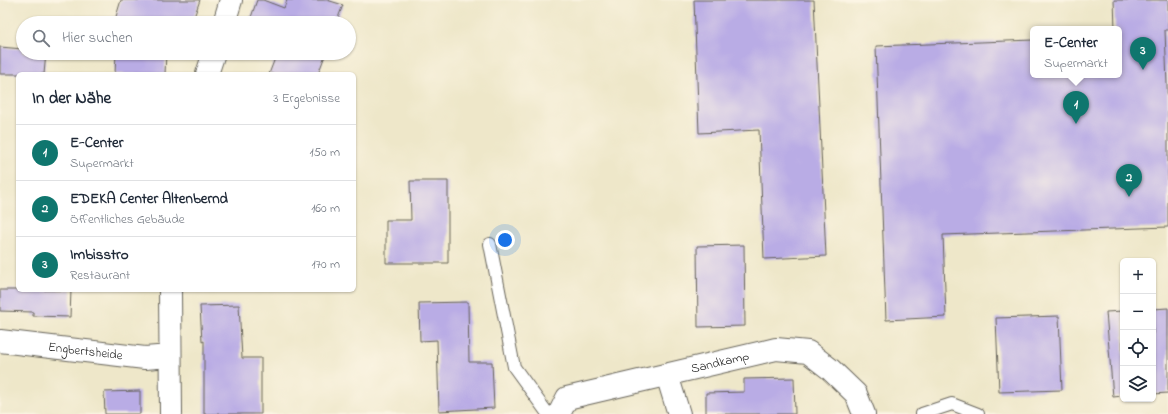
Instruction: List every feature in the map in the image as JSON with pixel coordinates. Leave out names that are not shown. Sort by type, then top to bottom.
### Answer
[{"type":"street","points":[[226,16],[232,0]]},
{"type":"street","points":[[208,72],[212,60]]},
{"type":"street","points":[[170,292],[171,414]]},
{"type":"street","name":"Engbertsheide","points":[[0,341],[144,358],[170,356]]},
{"type":"street","name":"Sandkamp","points":[[559,414],[567,398],[776,349],[808,352],[830,369],[856,394],[864,414]]},
{"type":"street","points":[[667,375],[678,414]]},
{"type":"lane","points":[[490,244],[514,367],[548,414]]},
{"type":"lane","points":[[922,414],[952,404],[978,414]]},
{"type":"building","points":[[121,0],[200,0],[194,16],[116,16]]},
{"type":"building","points":[[257,0],[263,0],[284,8],[287,0],[327,0],[343,5],[339,16],[251,16]]},
{"type":"building","points":[[694,0],[814,0],[826,256],[764,259],[759,130],[699,133]]},
{"type":"building","points":[[1114,0],[1168,0],[1168,30],[1165,30],[1168,112],[1168,227],[943,235],[946,317],[886,320],[876,46],[1030,40],[1030,78],[1122,78],[1122,26],[1115,26]]},
{"type":"building","points":[[0,47],[16,48],[16,60],[45,60],[44,72],[16,72],[16,74],[0,74]]},
{"type":"building","points":[[116,60],[166,60],[165,72],[115,72]]},
{"type":"building","points":[[274,60],[323,60],[319,72],[270,72]]},
{"type":"building","points":[[410,181],[448,181],[448,263],[386,263],[386,220],[411,220]]},
{"type":"building","points":[[744,245],[745,326],[698,327],[697,246]]},
{"type":"building","points":[[0,290],[16,290],[16,292],[71,292],[70,317],[33,316],[33,312],[0,311]]},
{"type":"building","points":[[468,302],[469,362],[492,362],[494,408],[439,411],[437,340],[420,341],[419,303]]},
{"type":"building","points":[[239,305],[242,358],[261,358],[261,414],[204,414],[204,341],[202,342],[200,306]]},
{"type":"building","points":[[1168,308],[1168,393],[1156,394],[1156,309]]},
{"type":"building","points":[[1120,311],[1120,396],[1113,397],[1106,312]]},
{"type":"building","points":[[1059,316],[1062,390],[999,392],[996,318]]},
{"type":"building","points":[[794,378],[795,414],[706,414],[706,393],[744,392],[744,379]]},
{"type":"building","points":[[140,391],[140,414],[105,414],[104,392]]},
{"type":"place","name":"Imbisstro","points":[[1143,70]]},
{"type":"place","name":"E-Center","points":[[1076,124]]},
{"type":"place","name":"EDEKA Center Altenbernd","points":[[1129,197]]}]
